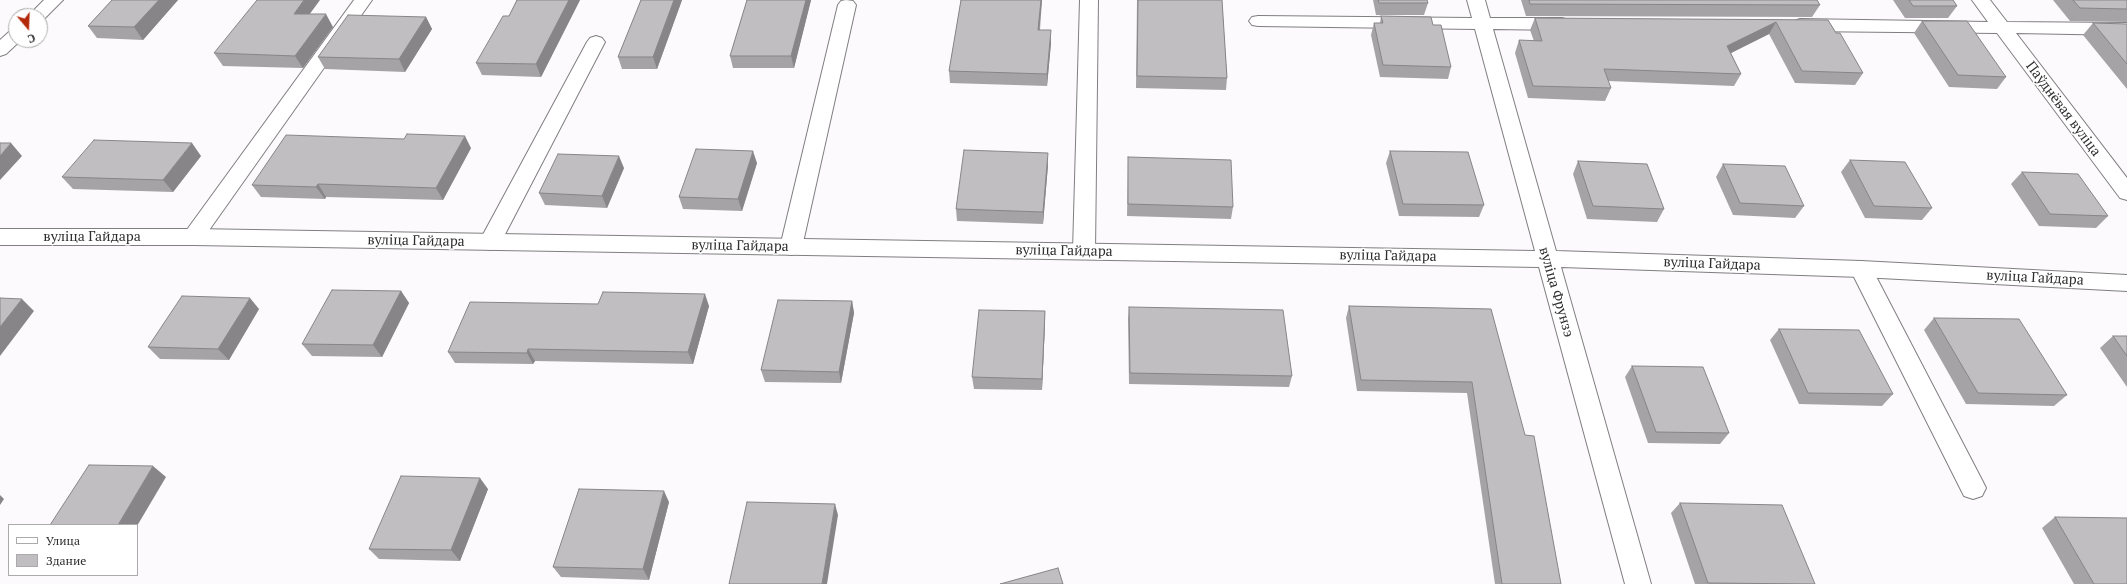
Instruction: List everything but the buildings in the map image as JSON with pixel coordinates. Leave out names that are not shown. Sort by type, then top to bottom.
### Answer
[{"type":"street","points":[[46,8],[54,0]]},
{"type":"street","points":[[193,237],[364,0]]},
{"type":"street","points":[[1084,251],[1089,0]]},
{"type":"street","name":"вуліца Фрунзэ","points":[[1476,0],[1638,584]]},
{"type":"street","name":"Паўднёвая вуліца","points":[[1981,0],[2127,193]]},
{"type":"street","points":[[791,247],[847,5]]},
{"type":"street","points":[[1258,22],[1578,24]]},
{"type":"street","points":[[1785,25],[2000,26],[2127,29]]},
{"type":"street","points":[[0,50],[8,42]]},
{"type":"street","points":[[490,242],[596,42]]},
{"type":"street","name":"вуліца Гайдара","points":[[0,237],[193,237],[1547,259],[1861,269],[2127,282]]},
{"type":"street","points":[[1861,269],[1973,488]]}]
